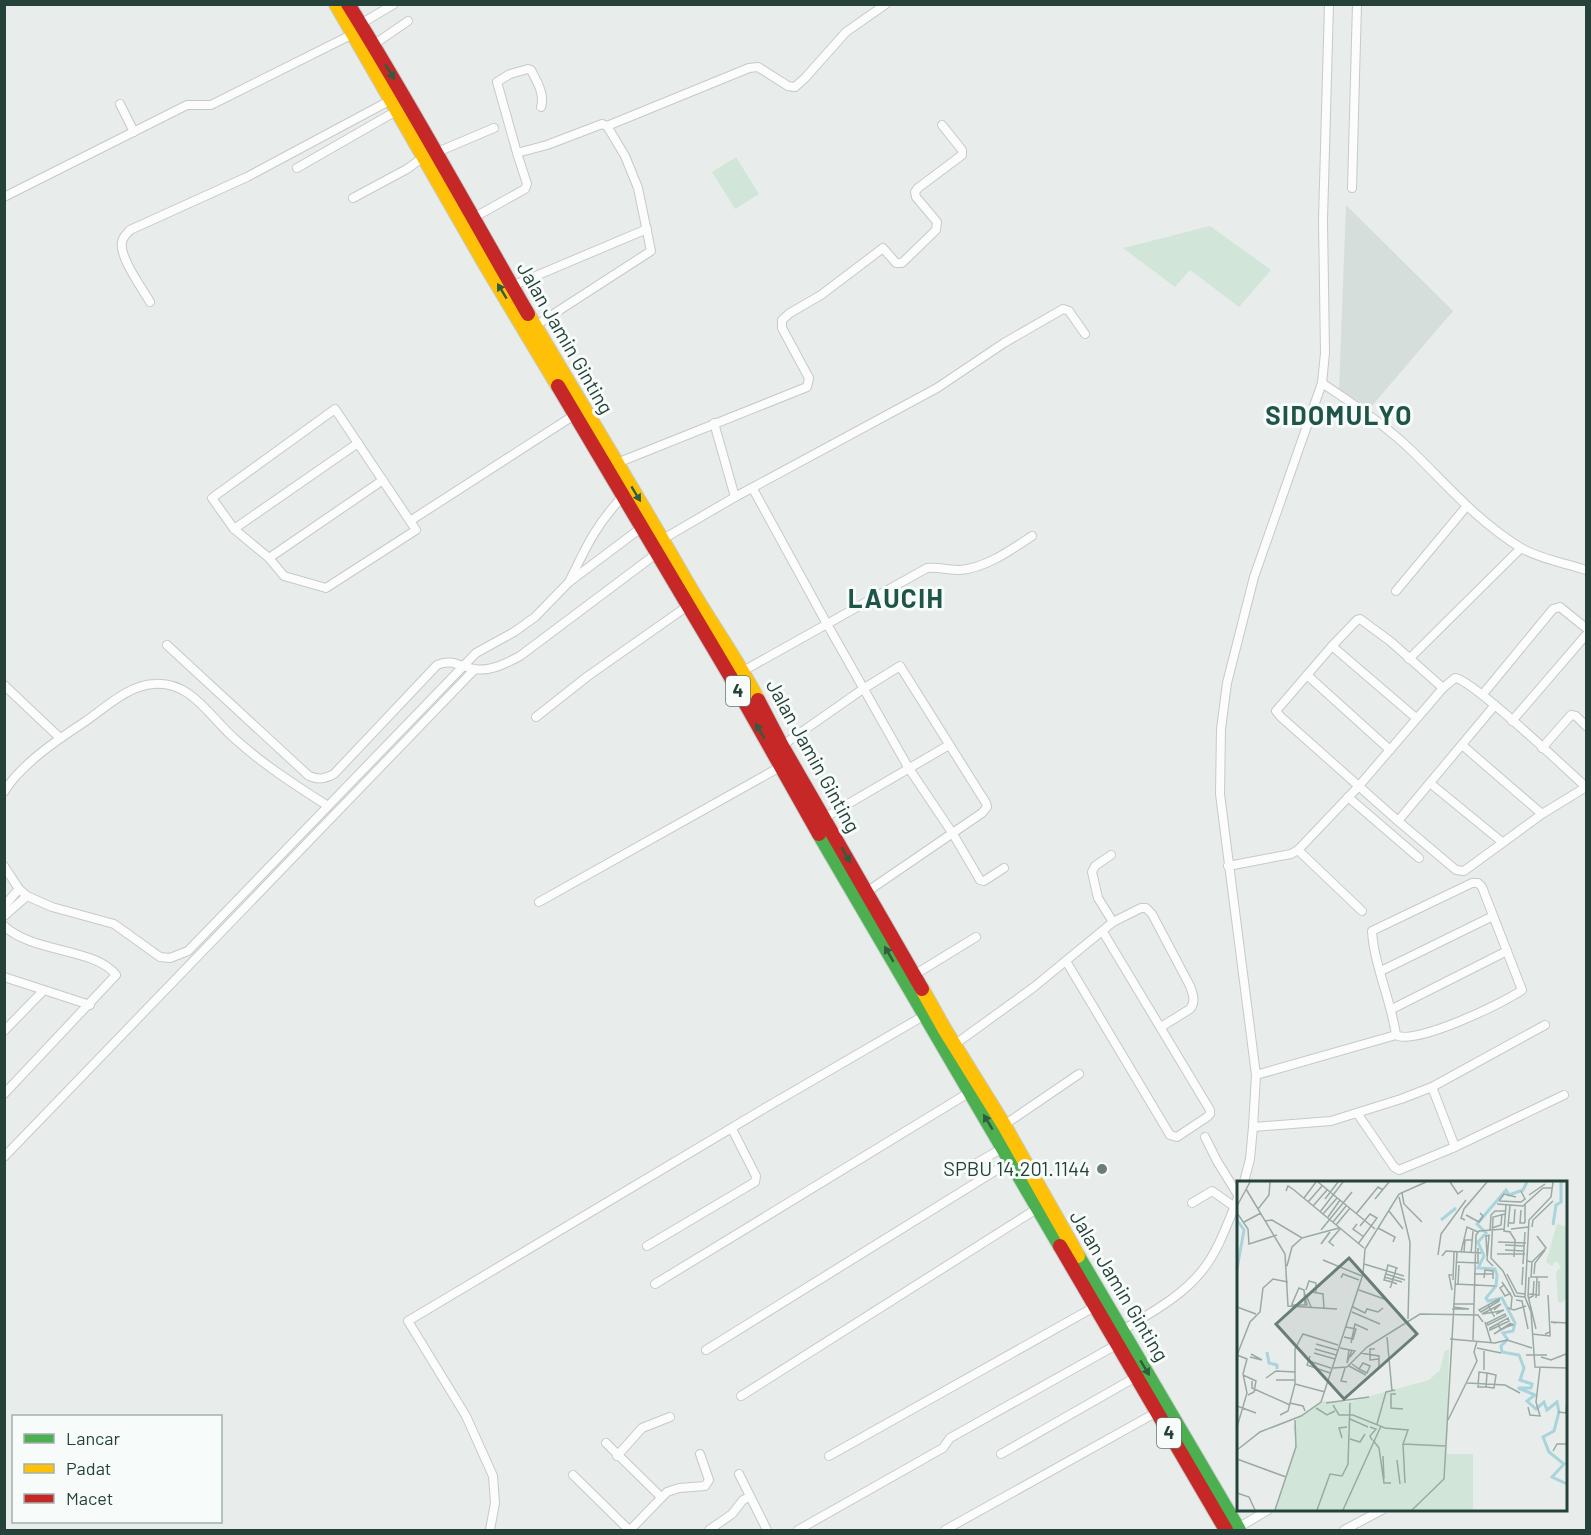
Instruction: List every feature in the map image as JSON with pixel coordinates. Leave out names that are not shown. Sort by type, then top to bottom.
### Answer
[{"type":"highway","name":"Jalan Jamin Ginting","points":[[336,4],[356,29],[373,45],[396,81],[399,105]]},
{"type":"highway","name":"Jalan Jamin Ginting","points":[[348,4],[356,29],[399,105],[473,218],[663,539],[693,594],[743,671],[777,749],[780,767],[1096,1306],[1121,1338],[1136,1377],[1234,1530]]},
{"type":"highway","name":"Jalan Jamin Ginting","points":[[430,155],[485,264],[576,414],[656,554],[868,891],[954,1045],[1004,1125],[1121,1338],[1234,1530]]},
{"type":"street","points":[[4,197],[187,105],[211,105],[356,29],[394,4]]},
{"type":"street","points":[[517,153],[547,145],[602,124],[607,126],[749,68],[758,67],[788,86],[795,87],[846,32],[886,4]]},
{"type":"street","points":[[1244,1181],[1250,1160],[1256,1075],[1228,866],[1220,769],[1221,729],[1227,683],[1254,577],[1322,384],[1325,353],[1323,220],[1329,4]]},
{"type":"street","points":[[1352,188],[1357,4]]},
{"type":"street","points":[[373,45],[408,21]]},
{"type":"street","points":[[473,218],[525,189],[527,184],[497,82],[510,74],[531,70],[542,92],[541,107]]},
{"type":"street","points":[[120,104],[134,132]]},
{"type":"street","points":[[297,168],[399,105]]},
{"type":"street","points":[[150,302],[124,257],[122,248],[124,236],[130,230],[399,105]]},
{"type":"street","points":[[617,463],[807,387],[809,378],[782,328],[783,318],[821,294],[883,248],[896,263],[902,263],[936,230],[937,222],[915,192],[962,155],[962,150],[942,125]]},
{"type":"street","points":[[535,326],[651,251],[638,188],[625,156],[607,126]]},
{"type":"street","points":[[353,198],[430,155],[494,128]]},
{"type":"street","points":[[512,286],[647,229]]},
{"type":"street","points":[[663,539],[735,497],[937,388],[1004,343],[1063,309],[1069,311],[1085,334]]},
{"type":"street","points":[[1322,384],[1386,428],[1411,450],[1466,507],[1521,548],[1587,570]]},
{"type":"street","points":[[335,410],[383,480],[416,530],[326,588],[284,576],[269,558],[234,529],[212,498],[335,410]]},
{"type":"street","points":[[410,521],[576,414]]},
{"type":"street","points":[[714,423],[735,497]]},
{"type":"street","points":[[234,529],[358,443]]},
{"type":"street","points":[[269,558],[383,480]]},
{"type":"street","points":[[753,489],[863,689],[981,881],[1004,868]]},
{"type":"street","points":[[569,582],[593,532],[623,496]]},
{"type":"street","points":[[1396,591],[1466,507]]},
{"type":"street","points":[[4,866],[19,889],[27,896],[52,907],[114,924],[160,957],[170,958],[188,951],[463,665],[476,653],[514,632],[535,617],[569,582],[641,528]]},
{"type":"street","points":[[743,671],[927,568],[941,567],[957,570],[972,567],[998,558],[1032,536]]},
{"type":"street","points":[[1409,659],[1521,548]]},
{"type":"street","points":[[167,645],[309,776],[325,779],[334,774],[437,665],[449,661],[475,669],[505,664],[520,656],[656,554]]},
{"type":"street","points":[[536,717],[588,676],[689,605]]},
{"type":"street","points":[[1483,694],[1553,609],[1560,607],[1587,628]]},
{"type":"street","points":[[1228,866],[1291,854],[1298,850],[1358,787],[1416,718],[1452,680],[1460,679],[1483,694],[1587,787],[1542,814],[1468,869],[1455,870],[1358,787],[1277,712],[1278,706],[1332,646],[1360,619],[1443,688]]},
{"type":"street","points":[[1512,722],[1587,635]]},
{"type":"street","points":[[1332,646],[1416,718]]},
{"type":"street","points":[[777,749],[900,666],[987,807],[982,813],[868,891]]},
{"type":"street","points":[[4,1157],[475,669]]},
{"type":"street","points":[[1306,675],[1390,750]]},
{"type":"street","points":[[4,792],[12,779],[60,738],[128,692],[155,684],[170,685],[191,695],[234,738],[274,772],[328,806]]},
{"type":"street","points":[[4,685],[60,738]]},
{"type":"street","points":[[1398,821],[1495,705]]},
{"type":"street","points":[[1542,748],[1571,715],[1576,716],[1587,726]]},
{"type":"street","points":[[1462,744],[1542,814]]},
{"type":"street","points":[[824,818],[949,745]]},
{"type":"street","points":[[539,902],[780,767]]},
{"type":"street","points":[[1430,783],[1502,842]]},
{"type":"street","points":[[1348,797],[1419,858]]},
{"type":"street","points":[[1298,850],[1362,911]]},
{"type":"street","points":[[1111,855],[1095,866],[1092,872],[1098,898],[1113,922]]},
{"type":"street","points":[[1256,1075],[1396,1035],[1402,1038],[1410,1037],[1444,1028],[1520,992],[1522,987],[1482,887],[1475,883],[1380,926],[1372,932],[1392,1009],[1396,1035]]},
{"type":"street","points":[[4,906],[19,889]]},
{"type":"street","points":[[4,916],[27,896]]},
{"type":"street","points":[[954,1045],[1034,987],[1113,922],[1143,908],[1149,910],[1190,986],[1193,1005],[1185,1013],[1161,1027]]},
{"type":"street","points":[[1381,971],[1493,916]]},
{"type":"street","points":[[4,926],[27,940],[102,962],[115,973],[115,978],[4,1094]]},
{"type":"street","points":[[1066,961],[1168,1133],[1175,1137],[1207,1117],[1211,1111],[1103,932]]},
{"type":"street","points":[[914,975],[976,937]]},
{"type":"street","points":[[1392,1009],[1508,951]]},
{"type":"street","points":[[4,977],[90,1005]]},
{"type":"street","points":[[4,1031],[43,991]]},
{"type":"street","points":[[490,1530],[495,1503],[493,1476],[466,1416],[408,1322],[925,1015]]},
{"type":"street","points":[[1253,1127],[1331,1121],[1432,1087],[1545,1025]]},
{"type":"street","points":[[1004,1125],[1079,1074]]},
{"type":"street","points":[[1432,1087],[1455,1147]]},
{"type":"street","points":[[655,1284],[970,1092]]},
{"type":"street","points":[[1357,1113],[1398,1170],[1455,1147],[1564,1095]]},
{"type":"street","points":[[647,1246],[755,1182],[756,1175],[732,1129]]},
{"type":"street","points":[[1205,1137],[1237,1201]]},
{"type":"street","points":[[966,1169],[1003,1148]]},
{"type":"street","points":[[706,1350],[1011,1161]]},
{"type":"street","points":[[1192,1203],[1212,1191],[1237,1201]]},
{"type":"street","points":[[798,1530],[943,1448],[950,1438],[1121,1338],[1178,1295],[1202,1272],[1210,1260],[1237,1201]]},
{"type":"street","points":[[741,1396],[1038,1208]]},
{"type":"street","points":[[829,1456],[1096,1306]]},
{"type":"street","points":[[1001,1454],[1136,1377]]},
{"type":"street","points":[[945,1530],[1157,1412]]},
{"type":"street","points":[[618,1456],[642,1428],[670,1417]]},
{"type":"street","points":[[606,1443],[661,1497]]},
{"type":"street","points":[[573,1476],[630,1530],[661,1497],[679,1488],[705,1486],[709,1480],[700,1454]]},
{"type":"street","points":[[739,1474],[766,1530]]},
{"type":"street","points":[[709,1530],[732,1514],[743,1500],[749,1497]]},
{"type":"street","points":[[1234,1530],[1265,1511]]},
{"type":"street","points":[[1346,1530],[1379,1511]]},
{"type":"shaded area","points":[[1346,205],[1453,311],[1370,408],[1339,389]]},
{"type":"green space","points":[[736,157],[759,194],[735,209],[712,172]]},
{"type":"green space","points":[[1210,226],[1271,270],[1239,307],[1190,270],[1175,287],[1123,248]]},
{"type":"traffic: fast","points":[[819,834],[1060,1246]]},
{"type":"traffic: fast","points":[[1078,1256],[1239,1530]]},
{"type":"traffic: slow","points":[[336,4],[485,264],[558,386]]},
{"type":"traffic: slow","points":[[528,314],[758,700]]},
{"type":"traffic: slow","points":[[922,989],[1004,1125],[1078,1256]]},
{"type":"traffic: jam","points":[[348,4],[417,119],[528,314]]},
{"type":"traffic: jam","points":[[558,386],[730,676],[819,834]]},
{"type":"traffic: jam","points":[[758,700],[782,746],[922,989]]},
{"type":"traffic: jam","points":[[1060,1246],[1226,1530]]},
{"type":"place","name":"SPBU 14.201.1144","points":[[1102,1169]]},
{"type":"district","name":"SIDOMULYO","points":[[1339,416]]},
{"type":"district","name":"LAUCIH","points":[[896,599]]}]
